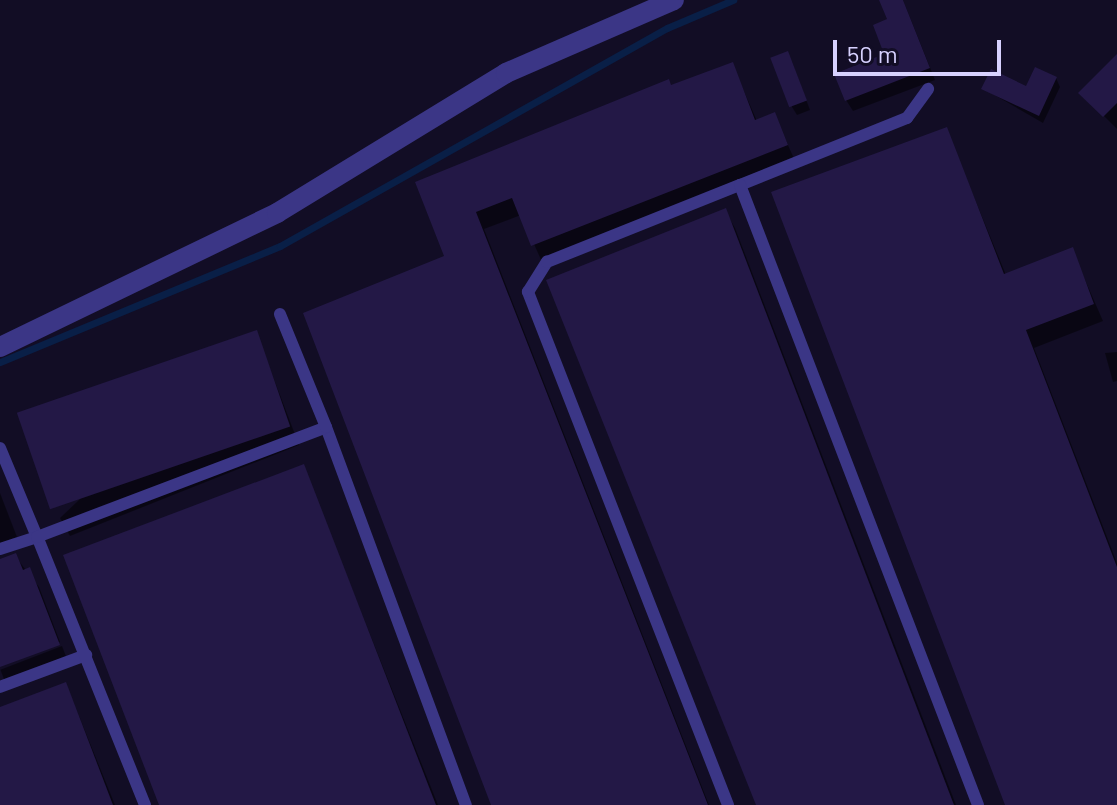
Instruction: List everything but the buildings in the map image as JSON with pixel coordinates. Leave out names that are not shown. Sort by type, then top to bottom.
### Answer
[{"type":"street","points":[[0,347],[277,213],[506,73],[674,0]]},
{"type":"lane","points":[[728,805],[528,292],[547,262],[907,118],[928,89]]},
{"type":"lane","points":[[740,185],[978,805]]},
{"type":"lane","points":[[280,314],[326,427],[466,805]]},
{"type":"lane","points":[[0,549],[326,427]]},
{"type":"lane","points":[[0,448],[145,805]]},
{"type":"lane","points":[[0,687],[86,655]]},
{"type":"waterway","points":[[0,362],[280,246],[667,28],[733,0]]}]
